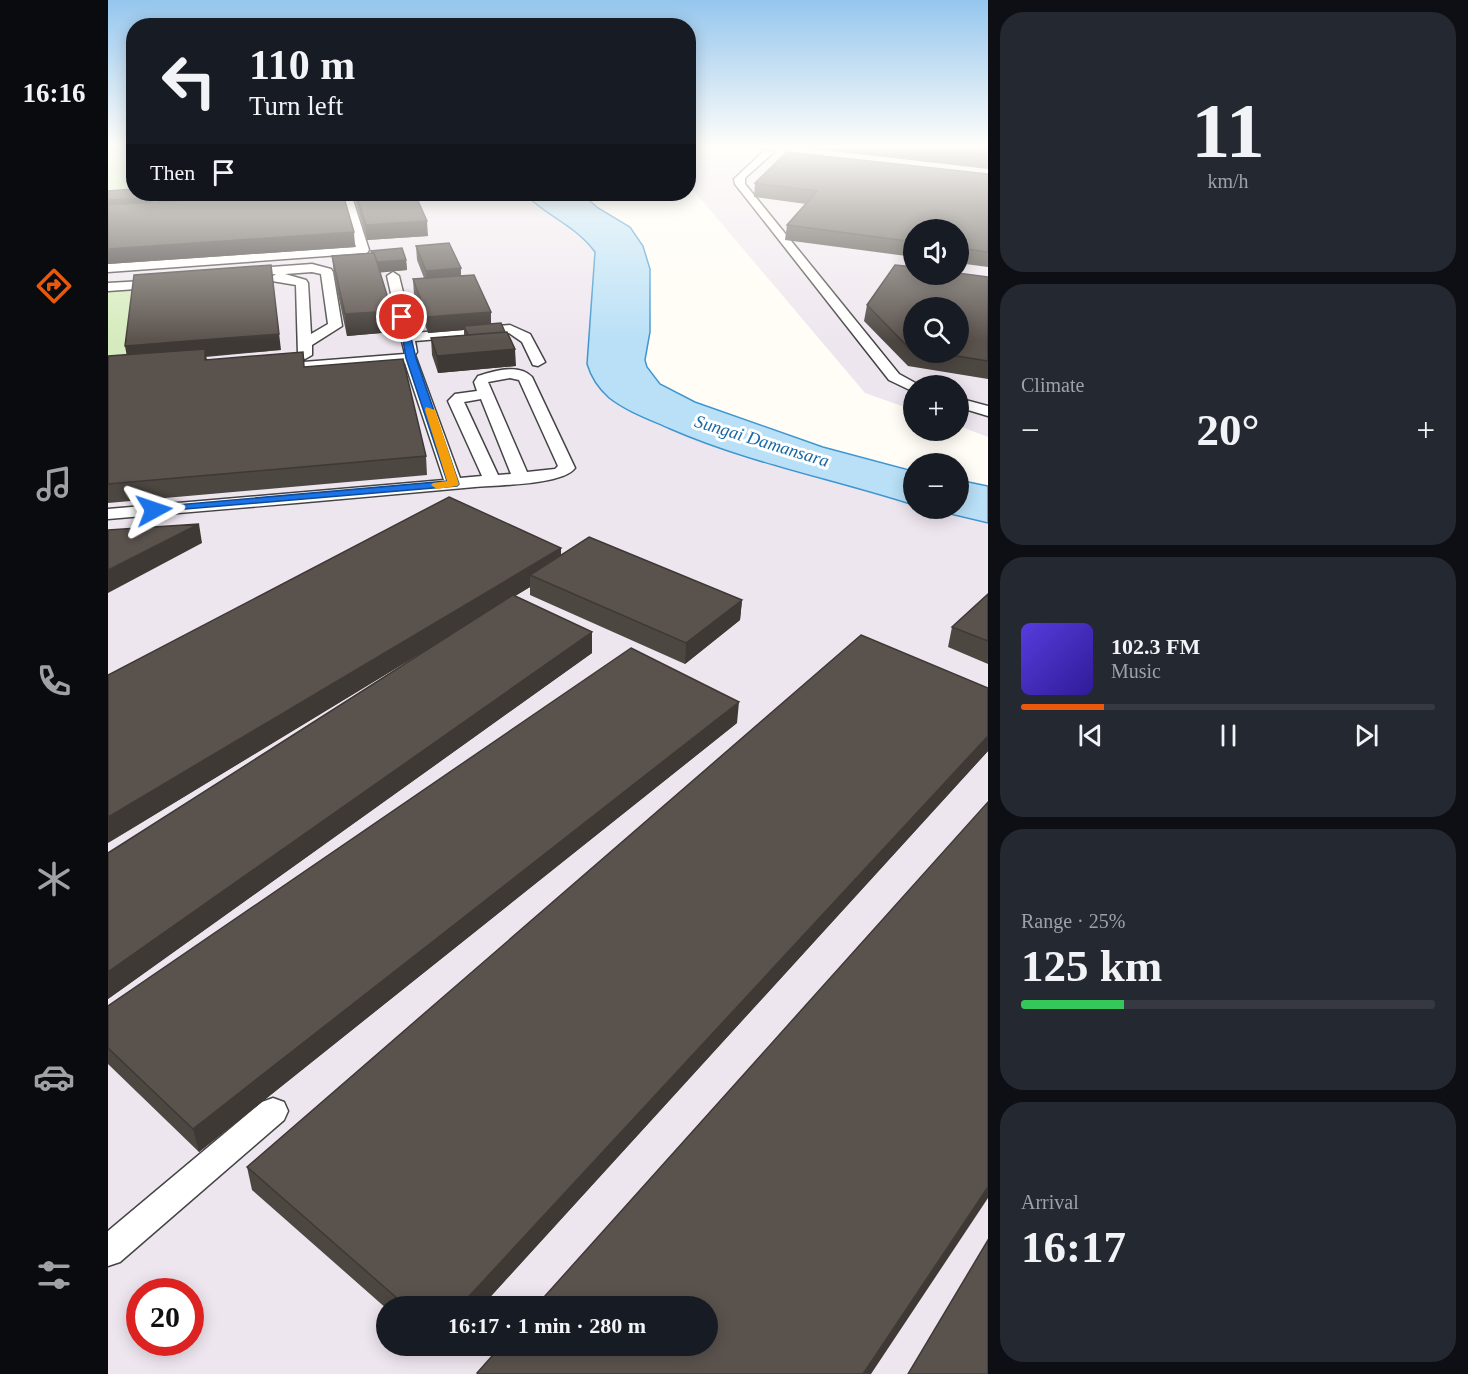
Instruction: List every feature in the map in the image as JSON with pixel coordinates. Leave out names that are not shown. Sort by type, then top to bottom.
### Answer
[{"type":"lane","points":[[108,268],[363,249],[352,212]]},
{"type":"lane","points":[[762,212],[894,377],[903,382]]},
{"type":"lane","points":[[260,369],[305,355],[336,326],[327,272],[312,268],[228,277],[284,277],[302,283],[305,355]]},
{"type":"lane","points":[[393,276],[411,358],[453,484]]},
{"type":"lane","points":[[108,282],[174,280],[108,287]]},
{"type":"lane","points":[[406,338],[510,329],[521,331],[528,337],[538,362]]},
{"type":"lane","points":[[271,358],[305,355],[411,358]]},
{"type":"lane","points":[[108,514],[521,478],[559,473],[567,468],[525,377],[514,374],[483,379],[482,382],[521,478]]},
{"type":"lane","points":[[487,394],[460,396],[456,400],[492,480]]},
{"type":"lane","points":[[969,405],[985,410],[988,394]]},
{"type":"lane","points":[[108,1251],[273,1111]]},
{"type":"shaded area","points":[[108,212],[547,212],[584,237],[595,252],[587,364],[590,375],[602,391],[637,415],[745,458],[862,488],[903,502],[903,519],[969,518],[988,523],[988,1374],[108,1374]]},
{"type":"shaded area","points":[[712,212],[988,212],[988,437],[969,430],[969,375],[903,375],[903,406],[865,393]]},
{"type":"green space","points":[[137,290],[127,372],[108,373],[108,292]]},
{"type":"water","name":"Sungai Damansara","points":[[547,212],[605,212],[630,227],[643,246],[650,269],[650,332],[645,360],[647,367],[660,384],[695,402],[823,447],[903,468],[903,502],[729,452],[647,419],[609,398],[596,383],[587,364],[595,252],[579,235]]},
{"type":"water","points":[[969,482],[988,486],[988,523],[969,518]]},
{"type":"building","points":[[108,212],[348,212],[354,232],[108,249]]},
{"type":"building","points":[[362,212],[423,212],[427,221],[366,225]]},
{"type":"building","points":[[798,212],[988,212],[988,252],[969,249],[969,219],[903,219],[903,241],[787,225]]},
{"type":"building","points":[[449,243],[461,268],[426,271],[416,246]]},
{"type":"building","points":[[402,248],[406,260],[377,262],[371,251]]},
{"type":"building","points":[[374,253],[392,311],[345,314],[332,256]]},
{"type":"building","points":[[271,265],[279,334],[125,346],[134,275]]},
{"type":"building","points":[[895,265],[903,266],[903,285],[969,285],[969,274],[988,277],[988,361],[969,358],[969,297],[903,297],[903,342],[867,305]]},
{"type":"building","points":[[474,275],[491,312],[427,317],[413,279]]},
{"type":"building","points":[[501,323],[505,332],[468,335],[464,326]]},
{"type":"building","points":[[507,332],[515,349],[437,356],[431,338]]},
{"type":"building","points":[[205,349],[205,360],[303,352],[304,367],[403,359],[426,456],[108,484],[108,356]]},
{"type":"building","points":[[449,497],[561,548],[108,817],[108,675]]},
{"type":"building","points":[[199,524],[108,570],[108,530]]},
{"type":"building","points":[[589,537],[742,600],[686,643],[530,575]]},
{"type":"building","points":[[988,594],[988,641],[952,627]]},
{"type":"building","points":[[513,595],[592,632],[108,972],[108,853]]},
{"type":"building","points":[[861,635],[988,688],[988,736],[469,1296],[395,1296],[247,1167]]},
{"type":"building","points":[[631,648],[739,702],[193,1129],[108,1048],[108,1006]]},
{"type":"building","points":[[988,802],[988,1187],[863,1374],[478,1374],[492,1356],[718,1356],[718,1296],[545,1296]]},
{"type":"building","points":[[988,1240],[988,1374],[908,1374]]},
{"type":"slow traffic","points":[[430,410],[453,484],[437,485]]},
{"type":"route","points":[[154,510],[453,484],[420,379],[411,358],[402,317]]}]
